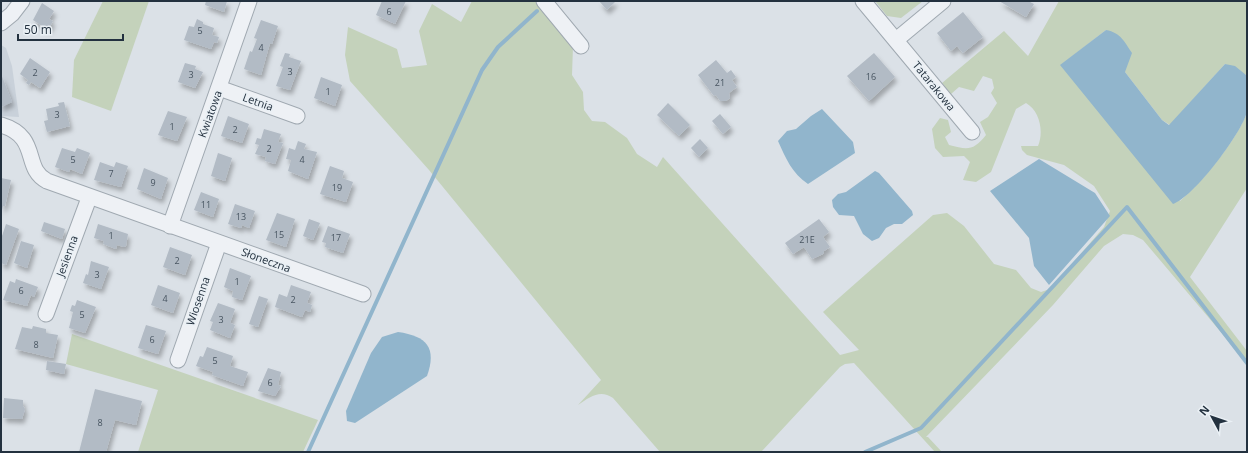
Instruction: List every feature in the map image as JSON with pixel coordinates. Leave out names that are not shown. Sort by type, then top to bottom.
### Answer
[{"type":"street","points":[[1,23],[12,14],[22,1]]},
{"type":"street","name":"Kwiatowa","points":[[170,226],[249,1]]},
{"type":"street","points":[[544,1],[581,46]]},
{"type":"street","name":"Tatarakowa","points":[[863,1],[972,132]]},
{"type":"street","points":[[896,40],[943,1]]},
{"type":"street","name":"Letnia","points":[[219,88],[297,116]]},
{"type":"street","name":"Słoneczna","points":[[1,125],[22,136],[27,144],[37,174],[40,178],[88,198],[363,294]]},
{"type":"street","name":"Jesienna","points":[[46,314],[88,198]]},
{"type":"street","name":"Wiosenna","points":[[178,360],[218,243]]},
{"type":"shaded area","points":[[1,45],[6,48],[12,66],[19,117],[1,116]]},
{"type":"green space","points":[[103,1],[149,1],[111,111],[72,97],[74,60]]},
{"type":"green space","points":[[472,1],[535,1],[573,46],[572,75],[583,92],[584,110],[592,121],[605,122],[627,138],[637,154],[657,167],[663,157],[840,355],[859,350],[823,312],[933,215],[947,213],[964,226],[994,264],[1016,270],[1031,288],[1041,292],[1050,289],[1104,227],[1110,211],[1094,186],[1064,165],[1027,155],[1022,150],[1021,146],[1038,146],[1041,134],[1038,116],[1026,103],[1016,109],[991,172],[976,182],[963,180],[970,162],[964,156],[943,157],[935,148],[932,129],[940,118],[948,120],[951,132],[945,137],[949,145],[961,148],[974,147],[986,135],[980,122],[988,117],[997,103],[991,93],[994,88],[992,79],[983,76],[974,91],[959,87],[951,94],[942,83],[1004,31],[1028,56],[1059,1],[1246,1],[1247,79],[1246,75],[1225,64],[1170,125],[1162,120],[1125,72],[1106,30],[1061,65],[1180,201],[1209,172],[1235,136],[1247,113],[1247,188],[1190,277],[1247,351],[1247,363],[1143,240],[1133,235],[1123,234],[1104,246],[1053,305],[926,437],[928,437],[942,452],[935,452],[854,363],[845,364],[840,367],[761,452],[660,452],[613,398],[608,395],[595,395],[578,405],[601,380],[429,170],[350,81],[345,55],[348,27],[397,49],[402,68],[427,65],[419,31],[432,4],[461,22]]},
{"type":"green space","points":[[875,1],[923,1],[901,18],[887,16]]},
{"type":"green space","points":[[72,334],[318,420],[303,452],[138,452],[158,390],[66,364]]},
{"type":"water","points":[[1106,30],[1119,35],[1127,45],[1132,53],[1125,72],[1162,120],[1169,125],[1225,64],[1235,66],[1246,75],[1247,107],[1242,125],[1215,165],[1192,190],[1182,199],[1173,204],[1060,65]]},
{"type":"water","points":[[822,109],[853,142],[855,153],[808,184],[802,180],[787,160],[778,141],[787,131],[796,129]]},
{"type":"water","points":[[1039,159],[1095,193],[1110,216],[1049,285],[1034,266],[1029,238],[990,191]]},
{"type":"water","points":[[875,171],[879,173],[912,211],[913,215],[902,224],[894,224],[886,228],[879,238],[872,241],[863,234],[854,216],[839,215],[833,207],[832,200],[838,194],[846,192]]},
{"type":"water","points":[[398,332],[423,340],[427,345],[431,358],[427,376],[355,423],[347,421],[346,411],[371,353],[382,337]]},
{"type":"building","points":[[206,1],[227,1],[224,12],[205,5]]},
{"type":"building","points":[[382,1],[406,1],[395,24],[376,15]]},
{"type":"building","points":[[599,1],[616,1],[607,10]]},
{"type":"building","points":[[999,1],[1028,1],[1034,4],[1026,17]]},
{"type":"building","points":[[42,3],[54,11],[49,19],[53,21],[48,30],[33,20]]},
{"type":"building","points":[[963,12],[983,37],[963,53],[957,46],[951,51],[937,33]]},
{"type":"building","points":[[197,19],[203,22],[203,24],[214,28],[212,35],[219,37],[217,43],[214,42],[211,49],[184,40],[189,26],[194,27]]},
{"type":"building","points":[[261,20],[278,26],[272,44],[270,43],[261,75],[244,69],[250,51],[252,52],[257,39],[254,38]]},
{"type":"building","points":[[285,53],[290,54],[289,57],[301,61],[290,90],[276,86],[283,67],[280,66]]},
{"type":"building","points":[[874,53],[895,77],[869,101],[847,76]]},
{"type":"building","points":[[30,58],[50,72],[40,88],[31,82],[29,85],[26,83],[28,80],[20,74]]},
{"type":"building","points":[[716,60],[727,73],[731,70],[736,77],[732,80],[737,87],[729,93],[730,98],[726,101],[720,101],[716,95],[714,96],[698,75]]},
{"type":"building","points":[[185,63],[196,66],[195,69],[203,72],[195,88],[178,82]]},
{"type":"building","points":[[1,74],[12,102],[1,107]]},
{"type":"building","points":[[321,77],[342,85],[335,106],[314,98]]},
{"type":"building","points":[[64,102],[70,126],[47,132],[44,121],[48,120],[46,109],[59,106],[58,103]]},
{"type":"building","points":[[668,103],[690,125],[679,136],[657,115]]},
{"type":"building","points":[[168,111],[187,117],[177,141],[158,135]]},
{"type":"building","points":[[720,114],[731,127],[723,134],[712,121]]},
{"type":"building","points":[[228,116],[249,124],[242,143],[221,136]]},
{"type":"building","points":[[264,129],[281,134],[278,142],[283,143],[275,164],[265,161],[266,157],[255,154],[259,145],[255,144],[257,138],[261,139]]},
{"type":"building","points":[[700,139],[708,148],[699,157],[691,148]]},
{"type":"building","points":[[298,141],[306,144],[304,149],[317,152],[308,179],[288,171],[291,160],[286,159],[289,148],[295,150]]},
{"type":"building","points":[[62,148],[75,152],[77,148],[90,153],[82,174],[70,169],[69,172],[55,167]]},
{"type":"building","points":[[218,153],[232,158],[225,181],[211,176]]},
{"type":"building","points":[[100,162],[114,167],[116,162],[128,166],[121,187],[94,180]]},
{"type":"building","points":[[330,166],[344,171],[342,178],[353,182],[346,202],[320,194]]},
{"type":"building","points":[[144,168],[168,178],[161,199],[137,189]]},
{"type":"building","points":[[1,178],[11,180],[5,206],[3,206],[2,211]]},
{"type":"building","points":[[201,192],[219,199],[213,217],[194,210]]},
{"type":"building","points":[[235,204],[255,211],[249,228],[242,225],[241,228],[228,224]]},
{"type":"building","points":[[277,213],[295,219],[286,247],[266,240]]},
{"type":"building","points":[[309,219],[320,223],[313,240],[303,236]]},
{"type":"building","points":[[819,219],[829,232],[823,237],[830,247],[824,251],[823,254],[812,259],[804,247],[793,254],[785,243]]},
{"type":"building","points":[[44,222],[65,229],[62,239],[41,231]]},
{"type":"building","points":[[6,224],[19,229],[6,265],[1,263],[1,239]]},
{"type":"building","points":[[98,224],[128,234],[126,246],[124,247],[117,245],[116,249],[103,244],[104,241],[94,238]]},
{"type":"building","points":[[328,226],[350,234],[343,253],[325,247],[326,243],[322,242]]},
{"type":"building","points":[[21,241],[34,245],[27,268],[14,263]]},
{"type":"building","points":[[170,247],[192,255],[185,275],[163,267]]},
{"type":"building","points":[[91,261],[109,267],[101,289],[83,283],[86,274],[88,275]]},
{"type":"building","points":[[230,268],[251,276],[242,300],[232,297],[233,291],[224,287]]},
{"type":"building","points":[[16,279],[38,287],[34,297],[31,295],[27,306],[3,300],[10,281],[15,283]]},
{"type":"building","points":[[158,285],[180,293],[173,313],[151,305]]},
{"type":"building","points":[[291,285],[311,292],[307,303],[312,305],[310,312],[305,310],[302,317],[275,307],[279,294],[287,297]]},
{"type":"building","points":[[259,296],[268,299],[258,327],[249,324]]},
{"type":"building","points":[[77,300],[96,307],[85,333],[69,328],[73,312],[70,311],[72,305],[75,306]]},
{"type":"building","points":[[218,303],[235,309],[230,323],[235,325],[230,338],[210,330],[213,322],[210,321]]},
{"type":"building","points":[[146,325],[166,331],[158,354],[138,348]]},
{"type":"building","points":[[33,326],[46,329],[46,333],[58,335],[53,358],[15,349],[22,327],[32,329]]},
{"type":"building","points":[[207,347],[233,356],[230,366],[248,372],[243,386],[212,375],[213,372],[196,366],[200,356],[203,357]]},
{"type":"building","points":[[47,361],[66,364],[64,374],[46,370]]},
{"type":"building","points":[[268,368],[281,372],[278,385],[281,386],[275,396],[258,391]]},
{"type":"building","points":[[95,389],[142,401],[136,425],[115,420],[106,452],[79,452]]},
{"type":"building","points":[[4,398],[23,400],[23,406],[25,409],[22,419],[3,418]]},
{"type":"waterway","points":[[308,452],[482,70],[498,47],[537,11]]},
{"type":"waterway","points":[[865,452],[921,428],[1127,207],[1247,363]]}]
